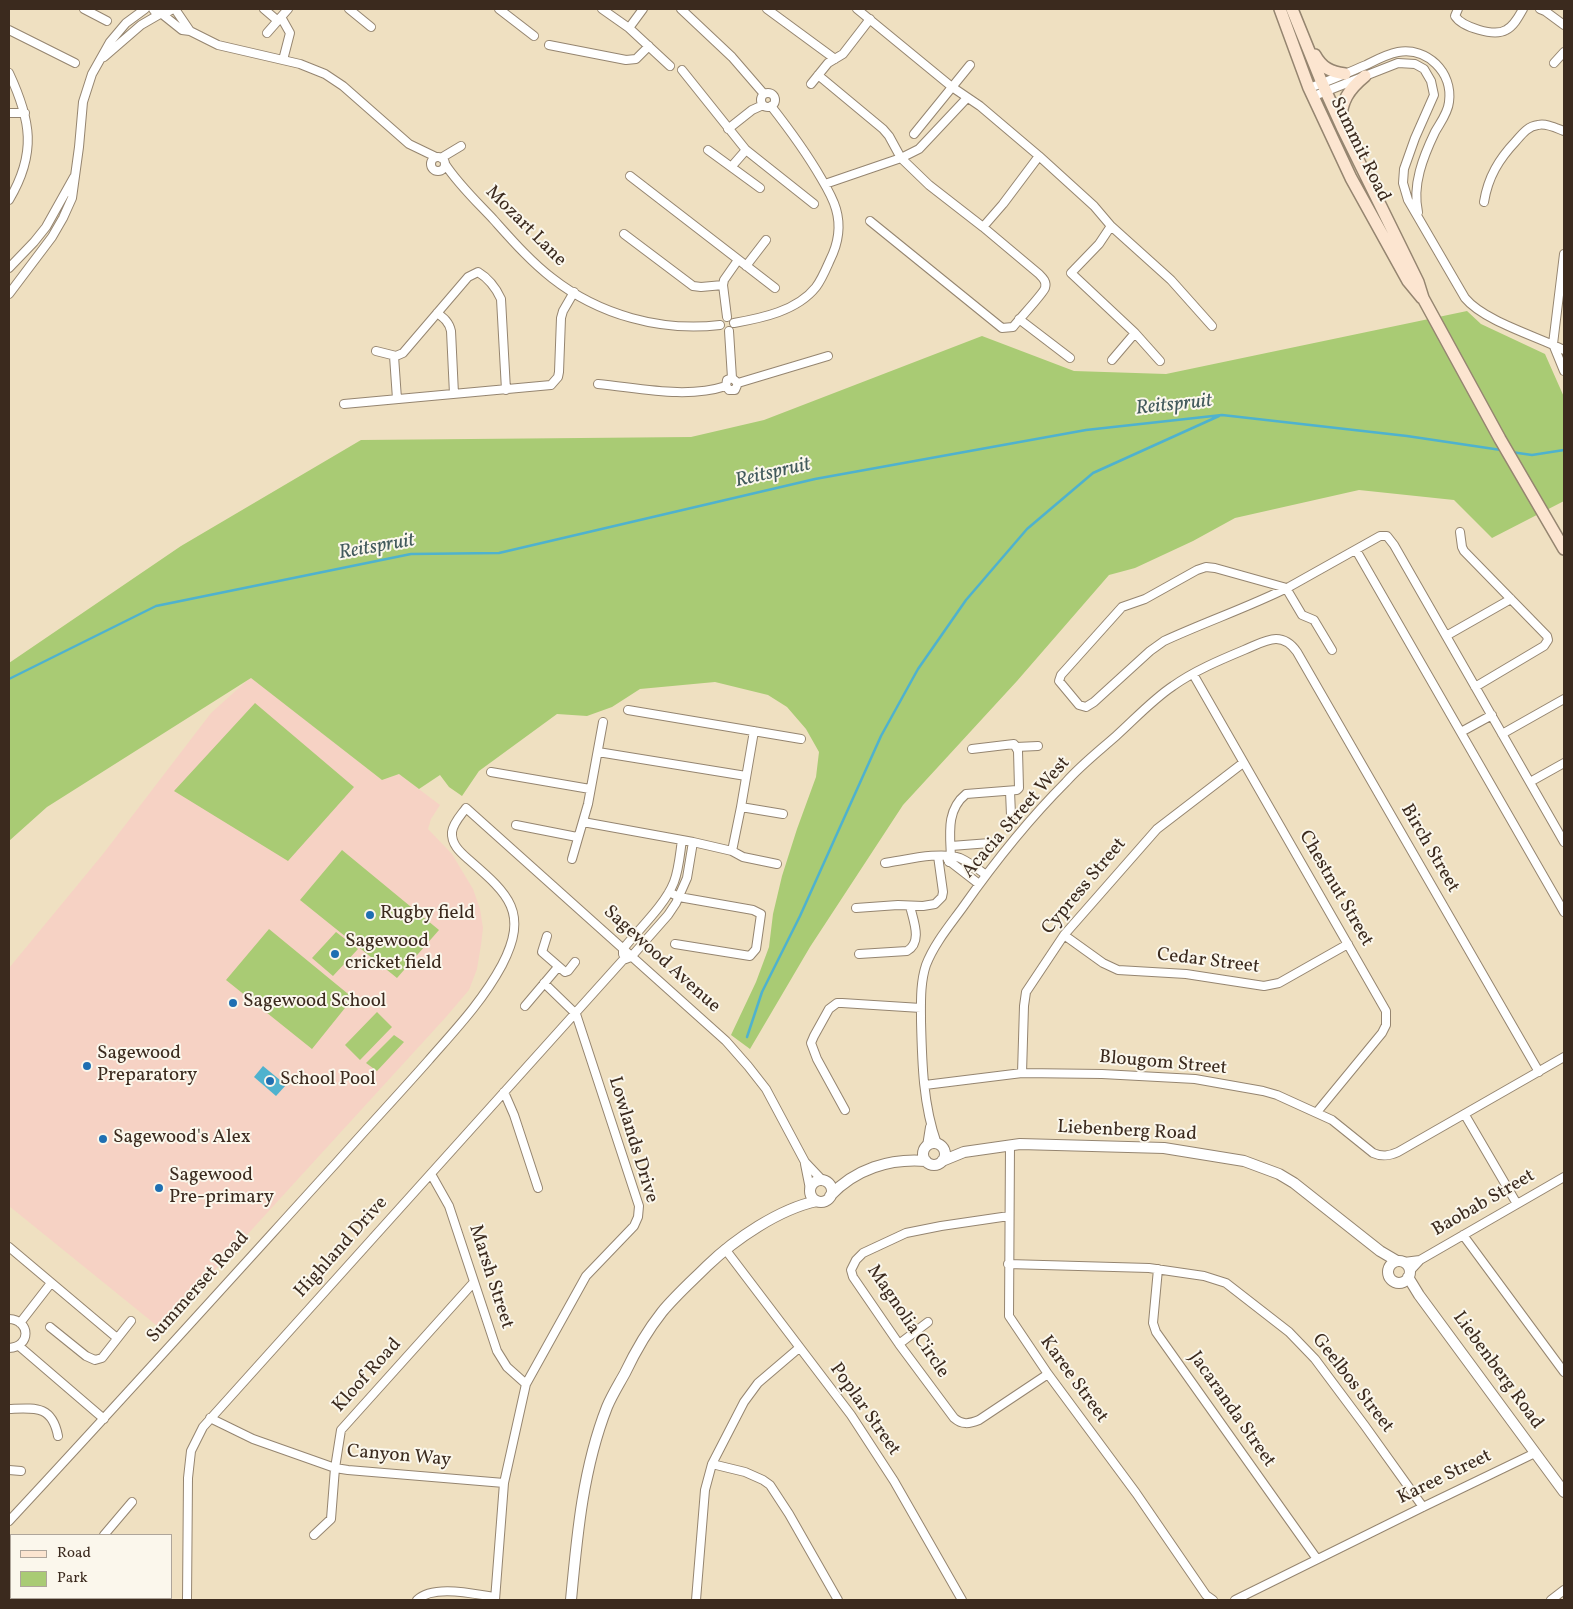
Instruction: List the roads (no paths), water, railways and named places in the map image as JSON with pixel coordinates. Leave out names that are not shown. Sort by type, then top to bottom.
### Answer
[{"type":"main road","name":"Summit Road","points":[[1280,9],[1312,92],[1351,178],[1408,280],[1423,298],[1564,549]]},
{"type":"main road","name":"Summit Road","points":[[1292,9],[1323,87],[1413,270],[1423,298]]},
{"type":"main road","points":[[1298,25],[1324,67],[1329,71],[1344,74]]},
{"type":"main road","points":[[1342,127],[1341,115],[1344,100],[1351,89],[1365,76]]},
{"type":"street","points":[[84,9],[107,21]]},
{"type":"street","points":[[9,294],[48,244],[72,198],[80,147],[83,102],[92,74],[118,31],[144,9]]},
{"type":"street","points":[[153,9],[182,30],[190,31],[222,46],[306,66],[330,77],[409,144],[426,152],[438,164],[458,148]]},
{"type":"street","points":[[100,60],[140,26],[174,9],[190,31]]},
{"type":"street","points":[[264,9],[279,19],[290,33],[284,60]]},
{"type":"street","points":[[267,33],[288,9]]},
{"type":"street","points":[[349,9],[371,26]]},
{"type":"street","points":[[499,9],[534,36]]},
{"type":"street","points":[[602,9],[629,28],[670,66]]},
{"type":"street","points":[[629,28],[643,9]]},
{"type":"street","points":[[681,9],[732,57],[764,94]]},
{"type":"street","points":[[767,9],[835,59]]},
{"type":"street","points":[[857,9],[1040,156],[1094,206],[1111,226],[1172,280],[1212,326]]},
{"type":"street","points":[[1458,9],[1455,17],[1462,23],[1480,30],[1497,33],[1510,28],[1524,9]]},
{"type":"street","points":[[1544,9],[1564,24]]},
{"type":"street","points":[[811,84],[828,63],[843,54],[870,19]]},
{"type":"street","points":[[9,30],[75,63]]},
{"type":"street","points":[[549,46],[626,60],[636,59],[649,46]]},
{"type":"street","points":[[1312,92],[1344,74],[1398,52],[1411,52],[1426,56],[1440,67],[1447,82],[1450,96],[1446,111],[1435,131],[1416,184],[1416,203],[1419,217]]},
{"type":"street","points":[[1554,64],[1564,52]]},
{"type":"street","points":[[1323,87],[1365,76],[1401,62],[1420,66],[1428,75],[1434,89],[1432,102],[1408,155],[1403,176],[1407,197],[1456,284],[1471,304],[1491,317],[1564,350]]},
{"type":"street","points":[[914,134],[970,64]]},
{"type":"street","points":[[682,70],[746,150],[814,204]]},
{"type":"street","points":[[9,73],[26,113],[28,128],[25,163],[18,184],[10,197]]},
{"type":"street","points":[[818,76],[883,129],[901,158],[929,185],[983,226],[1044,280],[1046,287],[1013,326],[1002,328],[870,221]]},
{"type":"street","points":[[764,94],[769,93],[773,95],[775,100],[771,106]]},
{"type":"street","points":[[764,94],[761,98],[763,104],[767,107],[771,106]]},
{"type":"street","points":[[825,184],[920,150],[967,98]]},
{"type":"street","points":[[728,129],[752,110],[763,104]]},
{"type":"street","points":[[734,323],[759,318],[793,306],[817,286],[835,250],[838,232],[836,207],[825,184],[804,150],[771,106]]},
{"type":"street","points":[[9,113],[26,113]]},
{"type":"street","points":[[1421,124],[1435,131]]},
{"type":"street","points":[[1484,202],[1488,183],[1499,161],[1524,132],[1533,126],[1541,124],[1564,131]]},
{"type":"street","points":[[708,150],[760,188]]},
{"type":"street","points":[[732,166],[746,150]]},
{"type":"street","points":[[983,226],[1003,204],[1040,156]]},
{"type":"street","name":"Mozart Lane","points":[[438,164],[455,178],[537,265],[557,282],[574,292],[607,310],[649,323],[665,326],[720,325]]},
{"type":"street","points":[[630,176],[775,288]]},
{"type":"street","points":[[9,268],[34,242],[46,226],[74,177]]},
{"type":"street","points":[[1111,226],[1099,244],[1070,273],[1135,333],[1160,361]]},
{"type":"street","points":[[624,234],[693,286],[723,285]]},
{"type":"street","points":[[746,266],[766,240]]},
{"type":"street","points":[[1564,254],[1553,344],[1564,371]]},
{"type":"street","points":[[727,318],[723,285],[724,280],[738,260]]},
{"type":"street","points":[[376,351],[394,356],[403,352],[472,273],[478,272],[484,275],[498,292],[501,299],[506,390]]},
{"type":"street","points":[[344,404],[546,386],[555,382],[559,372],[561,318],[574,292]]},
{"type":"street","points":[[437,313],[446,320],[451,331],[454,394]]},
{"type":"street","points":[[727,318],[731,318],[734,323],[733,329],[724,331],[720,325],[722,320],[727,318]]},
{"type":"street","points":[[1019,319],[1070,358]]},
{"type":"street","points":[[729,331],[735,381]]},
{"type":"street","points":[[1112,360],[1135,333]]},
{"type":"street","points":[[394,356],[397,399]]},
{"type":"street","points":[[598,384],[683,392],[712,390],[726,386],[727,380],[735,381],[828,356]]},
{"type":"street","points":[[1460,532],[1464,551],[1547,636],[1547,642],[1544,646],[1475,687]]},
{"type":"street","points":[[1332,650],[1314,620],[1302,614],[1286,588],[1206,567],[1197,570],[1146,599],[1120,608],[1061,675],[1059,683],[1079,705],[1086,707],[1164,641],[1286,588],[1384,535],[1389,538],[1530,782],[1561,830],[1564,842]]},
{"type":"street","points":[[1356,550],[1564,912]]},
{"type":"street","points":[[1446,636],[1511,599]]},
{"type":"street","name":"Acacia Street West","points":[[938,1145],[930,1125],[921,1055],[923,980],[930,958],[979,884],[1066,781],[1162,694],[1193,674],[1272,639],[1282,639],[1290,643]]},
{"type":"street","name":"Birch Street","points":[[1290,643],[1302,660],[1539,1072]]},
{"type":"street","name":"Chestnut Street","points":[[1193,674],[1384,1006],[1387,1016],[1386,1025],[1376,1040],[1317,1112]]},
{"type":"street","points":[[1502,734],[1564,699]]},
{"type":"street","points":[[628,710],[801,739]]},
{"type":"street","points":[[1461,732],[1492,715]]},
{"type":"street","points":[[572,859],[583,822],[603,722]]},
{"type":"street","points":[[732,851],[754,731]]},
{"type":"street","points":[[856,908],[898,905],[924,906],[935,904],[942,897],[946,858],[951,846],[950,818],[962,797],[966,794],[1017,790],[1020,784],[1018,751],[1014,744],[972,749]]},
{"type":"street","points":[[1016,747],[1038,746]]},
{"type":"street","points":[[598,752],[746,776]]},
{"type":"street","name":"Cypress Street","points":[[1022,1073],[1026,992],[1064,935],[1157,829],[1244,763]]},
{"type":"street","points":[[1530,782],[1564,763]]},
{"type":"street","points":[[491,772],[590,789]]},
{"type":"street","points":[[1010,791],[1011,815]]},
{"type":"street","points":[[741,807],[783,814]]},
{"type":"street","name":"Sagewood Avenue","points":[[466,808],[716,1031],[741,1056],[766,1089],[805,1162],[824,1181]]},
{"type":"street","name":"Summerset Road","points":[[9,1521],[462,1024],[481,1000],[502,964],[512,940],[514,925],[512,909],[500,887],[454,844],[453,827],[466,808]]},
{"type":"street","points":[[583,822],[693,842],[732,851],[743,857],[777,864]]},
{"type":"street","points":[[516,825],[577,837]]},
{"type":"street","points":[[623,960],[623,950],[669,892],[675,881],[682,840]]},
{"type":"street","points":[[631,957],[668,915],[679,897],[687,878],[693,842]]},
{"type":"street","points":[[951,846],[990,843]]},
{"type":"street","points":[[946,858],[979,884]]},
{"type":"street","points":[[885,863],[960,858],[986,875]]},
{"type":"street","points":[[970,878],[976,868]]},
{"type":"street","points":[[669,892],[679,897],[754,910],[759,912],[761,916],[756,949],[750,956],[675,944]]},
{"type":"street","points":[[859,954],[907,951],[912,948],[916,938],[910,906]]},
{"type":"street","name":"Cedar Street","points":[[1064,935],[1103,963],[1118,970],[1186,974],[1264,986],[1279,983],[1348,944]]},
{"type":"street","points":[[547,936],[542,952],[558,967],[566,972],[575,962]]},
{"type":"street","name":"Highland Drive","points":[[187,1600],[188,1497],[191,1451],[199,1434],[210,1418],[623,960],[631,957]]},
{"type":"street","points":[[525,1006],[558,967]]},
{"type":"street","points":[[544,983],[576,1014]]},
{"type":"street","points":[[845,1110],[812,1048],[814,1036],[829,1009],[834,1005],[842,1003],[921,1008]]},
{"type":"street","name":"Lowlands Drive","points":[[495,1598],[504,1483],[526,1384],[586,1276],[626,1236],[638,1217],[639,1206],[576,1014]]},
{"type":"street","name":"Blougom Street","points":[[925,1085],[1022,1073],[1186,1078],[1263,1091],[1317,1112],[1332,1120],[1373,1153],[1381,1156],[1396,1153],[1564,1057]]},
{"type":"street","points":[[504,1092],[514,1115],[538,1188]]},
{"type":"street","points":[[1465,1114],[1517,1204]]},
{"type":"street","name":"Acacia Street West","points":[[926,1148],[930,1125]]},
{"type":"street","points":[[907,1160],[926,1148],[933,1144],[942,1147],[945,1154],[942,1161],[932,1165],[926,1161],[923,1155],[926,1148]]},
{"type":"street","name":"Liebenberg Road","points":[[942,1161],[964,1152],[1010,1145],[1069,1144],[1164,1148],[1244,1161],[1279,1174],[1294,1183],[1380,1251],[1400,1262]]},
{"type":"street","name":"Liebenberg Road","points":[[938,1145],[964,1152]]},
{"type":"street","name":"Karee Street","points":[[1010,1145],[1009,1316],[1048,1374],[1136,1493],[1206,1595],[1213,1600]]},
{"type":"street","points":[[571,1600],[577,1536],[593,1449],[608,1406],[638,1347],[663,1312],[687,1285],[725,1249],[748,1233],[794,1207],[817,1201],[823,1202],[849,1179],[874,1167],[907,1160],[926,1161]]},
{"type":"street","name":"Sagewood Avenue","points":[[805,1162],[810,1190]]},
{"type":"street","name":"Marsh Street","points":[[431,1174],[449,1206],[501,1359],[526,1384]]},
{"type":"street","name":"Baobab Street","points":[[1409,1274],[1420,1260],[1564,1177]]},
{"type":"street","points":[[794,1207],[816,1181],[849,1179]]},
{"type":"street","points":[[824,1181],[830,1186],[830,1196]]},
{"type":"street","points":[[810,1190],[813,1198],[817,1201]]},
{"type":"street","name":"Magnolia Circle","points":[[1009,1216],[906,1233],[863,1253],[856,1260],[851,1270],[853,1277],[899,1344],[954,1418],[964,1423],[979,1420],[1048,1374]]},
{"type":"street","points":[[1463,1235],[1564,1372]]},
{"type":"street","points":[[9,1247],[117,1338]]},
{"type":"street","name":"Poplar Street","points":[[725,1249],[851,1415],[894,1481],[962,1600]]},
{"type":"street","name":"Liebenberg Road","points":[[1380,1251],[1388,1268]]},
{"type":"street","name":"Baobab Street","points":[[1400,1262],[1420,1260]]},
{"type":"street","points":[[1400,1262],[1408,1267],[1409,1274],[1402,1282],[1397,1282],[1389,1276],[1388,1268],[1392,1264],[1400,1262]]},
{"type":"street","name":"Geelbos Street","points":[[1008,1264],[1158,1269],[1204,1276],[1226,1283],[1289,1332],[1324,1369],[1423,1507]]},
{"type":"street","name":"Jacaranda Street","points":[[1158,1269],[1153,1323],[1156,1332],[1317,1559]]},
{"type":"street","name":"Liebenberg Road","points":[[1409,1274],[1419,1295],[1564,1492]]},
{"type":"street","name":"Kloof Road","points":[[314,1535],[331,1520],[335,1468],[341,1430],[474,1282]]},
{"type":"street","name":"Liebenberg Road","points":[[1397,1282],[1419,1295]]},
{"type":"street","points":[[20,1323],[52,1283]]},
{"type":"street","points":[[9,1319],[20,1323],[25,1334],[19,1346],[9,1348]]},
{"type":"street","points":[[50,1327],[86,1356],[95,1360],[102,1358],[131,1321]]},
{"type":"street","points":[[899,1344],[928,1322]]},
{"type":"street","points":[[19,1346],[104,1418]]},
{"type":"street","points":[[696,1600],[705,1490],[712,1464],[734,1420],[758,1383],[799,1348]]},
{"type":"street","points":[[9,1408],[38,1408],[46,1412],[52,1418],[58,1436]]},
{"type":"street","name":"Canyon Way","points":[[210,1418],[253,1440],[335,1468],[504,1483]]},
{"type":"street","name":"Karee Street","points":[[1235,1600],[1535,1453]]},
{"type":"street","points":[[712,1464],[754,1476],[770,1485],[789,1514],[838,1600]]},
{"type":"street","points":[[9,1470],[21,1470]]},
{"type":"street","points":[[105,1534],[132,1502]]},
{"type":"street","points":[[1551,1600],[1564,1590]]},
{"type":"street","points":[[417,1600],[421,1596],[434,1592],[495,1598]]},
{"type":"water","name":"School Pool","points":[[263,1066],[286,1085],[276,1096],[254,1077]]},
{"type":"waterway","name":"Reitspruit","points":[[9,679],[156,606],[411,554],[499,553],[815,479],[1086,430],[1222,415],[1407,436],[1501,450]]},
{"type":"waterway","points":[[747,1037],[762,992],[800,916],[881,736],[918,669],[966,600],[1027,529],[1093,473],[1219,416]]},
{"type":"waterway","name":"Reitspruit","points":[[1511,452],[1532,455],[1564,450]]},
{"type":"place","name":"Rugby field","points":[[370,915]]},
{"type":"place","name":"Sagewood cricket field","points":[[335,954]]},
{"type":"place","name":"Sagewood School","points":[[233,1003]]},
{"type":"place","name":"Sagewood Preparatory","points":[[87,1066]]},
{"type":"place","name":"School Pool","points":[[270,1081]]},
{"type":"place","name":"Sagewood's Alex","points":[[103,1139]]},
{"type":"place","name":"Sagewood Pre-primary","points":[[159,1188]]}]
